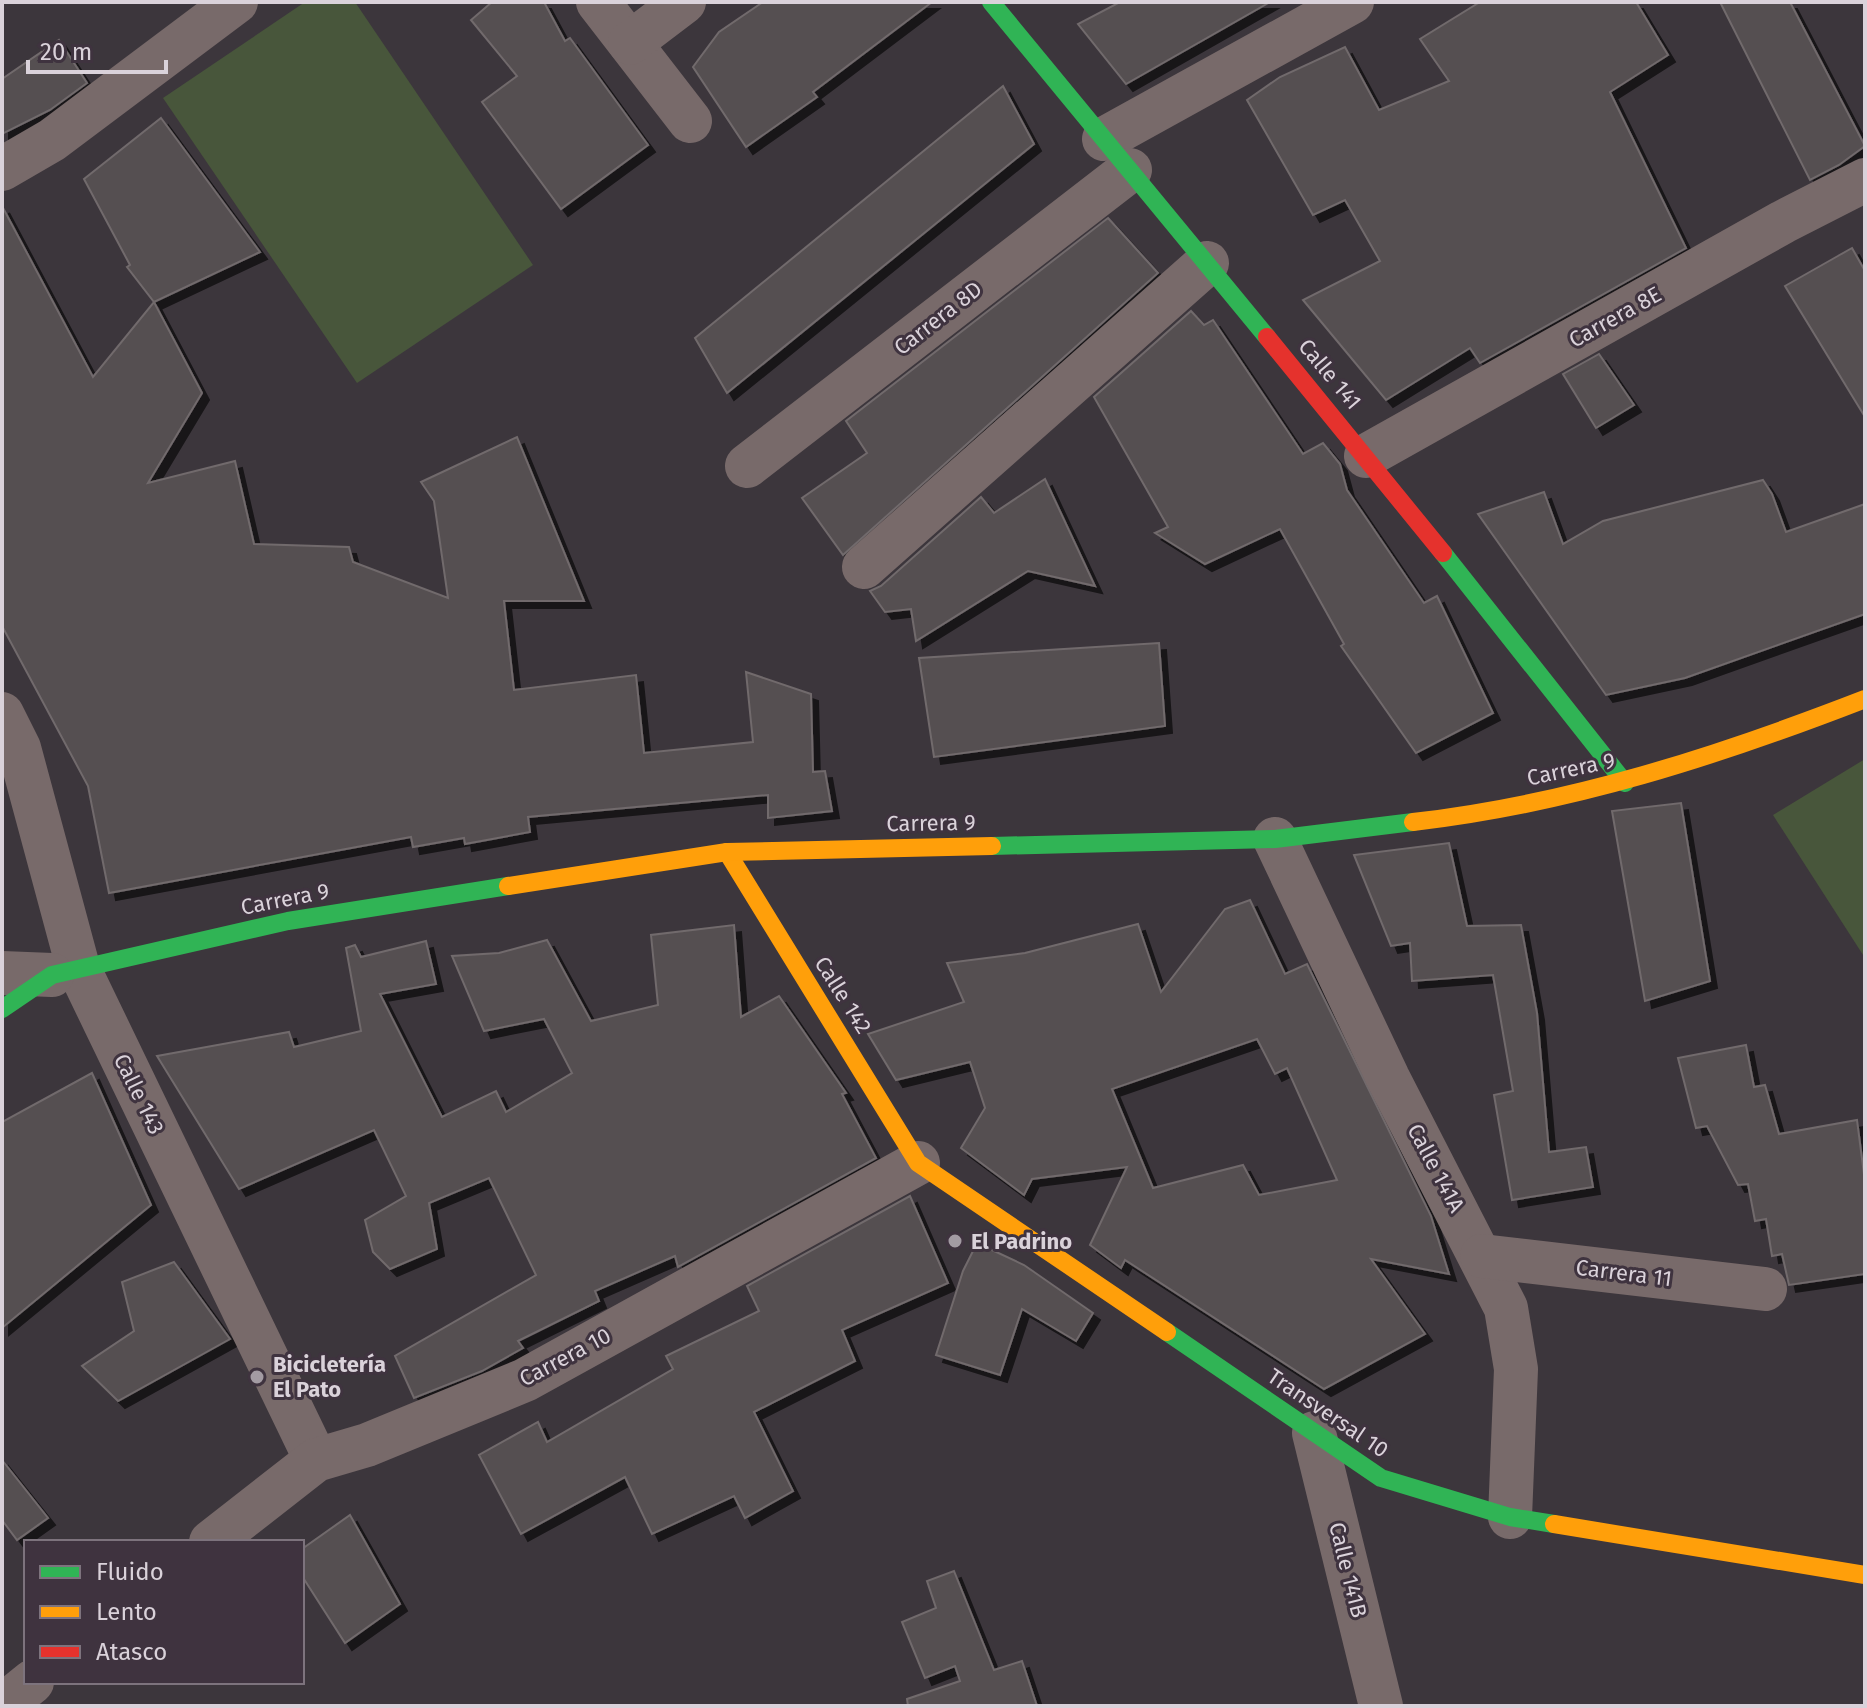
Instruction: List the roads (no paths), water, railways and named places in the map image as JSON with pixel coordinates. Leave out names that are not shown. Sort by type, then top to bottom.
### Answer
[{"type":"street","points":[[2,169],[52,140],[236,2]]},
{"type":"street","points":[[598,2],[690,121]]},
{"type":"street","points":[[630,43],[684,2]]},
{"type":"street","name":"Calle 141","points":[[991,2],[1366,456],[1625,783]]},
{"type":"street","name":"Carrera 8D","points":[[747,466],[1117,154],[1352,2]]},
{"type":"street","name":"Carrera 8E","points":[[1366,456],[1769,230],[1865,180]]},
{"type":"street","points":[[864,567],[1207,263]]},
{"type":"street","name":"Carrera 9","points":[[2,1009],[65,971],[288,921],[727,852],[1275,839],[1450,818],[1625,783],[1739,748],[1865,699]]},
{"type":"street","name":"Calle 143","points":[[2,714],[19,748],[65,971],[316,1460]]},
{"type":"street","name":"Calle 141A","points":[[1275,839],[1388,1078],[1506,1308],[1516,1369],[1510,1517]]},
{"type":"street","name":"Calle 142","points":[[727,852],[918,1163]]},
{"type":"street","points":[[2,973],[65,971]]},
{"type":"street","name":"Transversal 10","points":[[918,1163],[1381,1478],[1510,1517],[1865,1575]]},
{"type":"street","name":"Carrera 10","points":[[214,1540],[316,1460],[367,1445],[525,1380],[918,1163]]},
{"type":"street","name":"Carrera 11","points":[[1482,1256],[1765,1289]]},
{"type":"street","name":"Calle 141B","points":[[1314,1433],[1381,1706]]},
{"type":"street","points":[[2,1706],[30,1684]]},
{"type":"place","name":"El Padrino","points":[[955,1241]]},
{"type":"place","name":"Bicicletería El Pato","points":[[257,1377]]}]
